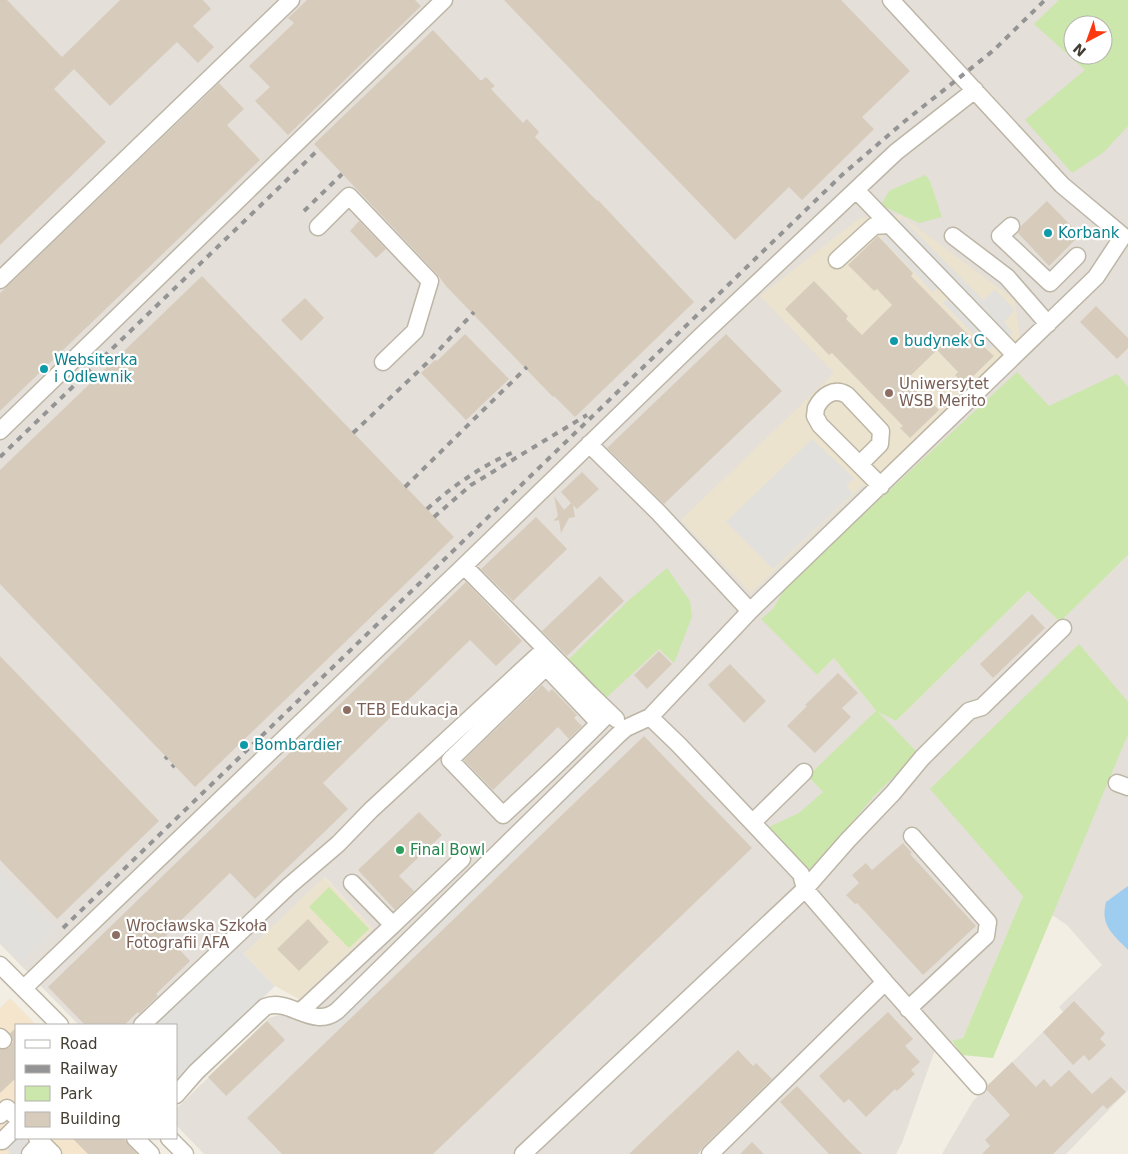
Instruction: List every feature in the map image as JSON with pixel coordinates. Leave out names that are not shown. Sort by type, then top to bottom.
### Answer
[{"type":"street","points":[[0,280],[291,0]]},
{"type":"street","points":[[0,431],[444,0]]},
{"type":"street","points":[[178,1093],[196,1072],[264,1007],[280,1004],[308,1015],[324,1018],[337,1011],[626,728],[650,717],[750,611],[1096,277],[1123,236],[1062,185],[891,0]]},
{"type":"street","points":[[24,988],[589,444],[896,152],[975,90]]},
{"type":"street","points":[[856,190],[1015,355]]},
{"type":"street","points":[[318,227],[349,196],[430,281],[415,331],[383,362]]},
{"type":"street","points":[[838,260],[874,226],[889,224]]},
{"type":"street","points":[[1011,226],[1000,236],[1050,283],[1077,256]]},
{"type":"street","points":[[953,236],[1007,277],[1048,324]]},
{"type":"street","points":[[1007,277],[1023,258]]},
{"type":"street","points":[[860,464],[880,444],[882,431],[847,395],[840,392],[832,392],[816,408],[817,421],[881,486]]},
{"type":"street","points":[[589,444],[659,513],[750,611]]},
{"type":"street","points":[[464,566],[546,649],[604,718]]},
{"type":"street","points":[[522,1154],[805,889],[922,758],[969,711],[982,707],[1063,628]]},
{"type":"street","points":[[143,1024],[289,886],[338,844],[371,810],[546,649]]},
{"type":"street","points":[[604,718],[503,815],[450,760],[546,667],[604,718],[626,728]]},
{"type":"street","points":[[650,717],[801,874],[805,889],[908,1009],[978,1086]]},
{"type":"street","points":[[753,822],[804,772]]},
{"type":"street","points":[[908,1009],[986,936],[988,922],[912,836]]},
{"type":"street","points":[[300,1012],[462,859]]},
{"type":"street","points":[[352,883],[393,925]]},
{"type":"street","points":[[0,965],[59,1024]]},
{"type":"street","points":[[710,1154],[885,982]]},
{"type":"street","points":[[2,1141],[15,1128]]},
{"type":"street","points":[[136,1139],[151,1154]]},
{"type":"street","points":[[170,1139],[185,1154]]},
{"type":"street","points":[[30,1154],[39,1140],[53,1154]]},
{"type":"shaded area","points":[[0,0],[1128,0],[1128,496],[786,586],[773,609],[817,675],[834,658],[876,711],[896,721],[1028,591],[1060,622],[1128,555],[1128,1090],[1066,1154],[942,1154],[973,1101],[1063,1012],[1059,1007],[1102,965],[1067,925],[1023,896],[963,1038],[936,1047],[902,1143],[896,1154],[718,1154],[751,1103],[698,1154],[204,1154],[178,1127],[178,1107],[269,1018],[283,1014],[373,929],[325,877],[244,954],[235,946],[155,1024],[78,1024],[0,944]]},
{"type":"shaded area","name":"Uniwersytet WSB Merito","points":[[900,215],[1015,300],[1020,339],[867,487],[864,484],[751,593],[681,520],[834,373],[760,296],[860,218]]},
{"type":"shaded area","points":[[902,218],[983,300],[995,289],[1015,310],[1004,322],[1013,333],[1007,339],[988,349],[943,303],[950,296],[940,285],[933,292],[881,238]]},
{"type":"shaded area","points":[[812,439],[854,478],[846,486],[853,493],[773,569],[726,522]]},
{"type":"shaded area","points":[[610,750],[616,756],[599,772],[593,767]]},
{"type":"shaded area","points":[[583,777],[589,783],[566,805],[561,799]]},
{"type":"shaded area","points":[[539,821],[545,827],[530,842],[524,836]]},
{"type":"shaded area","points":[[518,842],[524,848],[508,864],[502,858]]},
{"type":"shaded area","points":[[496,864],[502,870],[423,945],[418,940]]},
{"type":"shaded area","points":[[0,871],[56,928],[22,962],[0,940]]},
{"type":"shaded area","points":[[324,877],[373,929],[299,999],[275,986],[244,954]]},
{"type":"shaded area","points":[[235,945],[275,986],[178,1080],[178,1024],[155,1024]]},
{"type":"shaded area","points":[[373,983],[379,989],[337,1029],[332,1023]]},
{"type":"shaded area","points":[[10,998],[35,1024],[15,1024],[15,1139],[147,1139],[162,1154],[0,1154],[0,1008]]},
{"type":"shaded area","points":[[254,1023],[258,1027],[190,1093],[186,1090]]},
{"type":"shaded area","points":[[15,1139],[25,1139],[31,1145],[22,1154],[8,1154],[10,1152],[4,1146]]},
{"type":"green space","points":[[1059,0],[1128,0],[1128,126],[1104,152],[1072,173],[1025,120],[1085,70],[1079,65],[1113,65],[1113,15],[1063,15],[1063,50],[1034,24]]},
{"type":"green space","points":[[925,175],[930,181],[942,217],[919,223],[881,205],[889,191]]},
{"type":"green space","points":[[1017,372],[1049,406],[1117,374],[1128,387],[1128,555],[1060,622],[1028,591],[896,721],[878,712],[918,753],[874,796],[810,872],[769,827],[799,813],[823,792],[808,776],[876,711],[834,658],[817,675],[761,619],[773,609],[786,586]]},
{"type":"green space","points":[[667,568],[690,601],[692,617],[674,663],[659,649],[606,698],[568,660],[629,600]]},
{"type":"green space","points":[[1079,644],[1128,702],[1128,734],[993,1058],[962,1055],[952,1041],[963,1038],[1023,896],[930,789]]},
{"type":"green space","points":[[329,887],[369,929],[349,948],[309,907]]},
{"type":"water","points":[[1128,886],[1128,950],[1106,924],[1105,910],[1106,902]]},
{"type":"building","points":[[0,0],[7,0],[62,57],[120,0],[203,0],[211,9],[193,26],[214,47],[198,63],[177,42],[110,106],[74,69],[54,89],[106,142],[0,245]]},
{"type":"building","points":[[307,0],[415,0],[421,6],[288,135],[255,101],[270,87],[249,66],[294,23],[288,18]]},
{"type":"building","points":[[504,0],[841,0],[910,71],[862,117],[874,129],[802,200],[789,187],[735,240]]},
{"type":"building","points":[[433,30],[480,80],[486,77],[495,86],[491,89],[523,123],[527,119],[539,132],[535,137],[598,200],[694,302],[575,417],[553,397],[446,286],[437,274],[314,144]]},
{"type":"building","points":[[219,83],[244,109],[227,125],[260,160],[0,411],[0,293]]},
{"type":"building","name":"Korbank","points":[[1047,201],[1080,235],[1049,266],[1018,233],[1021,226]]},
{"type":"building","points":[[359,221],[386,249],[376,258],[350,231]]},
{"type":"building","name":"budynek G","points":[[878,236],[913,273],[911,276],[982,349],[984,347],[994,356],[965,384],[955,375],[958,372],[937,350],[906,380],[927,402],[929,400],[939,410],[910,438],[900,428],[903,426],[832,353],[829,355],[785,309],[814,281],[848,316],[846,319],[862,335],[892,305],[877,289],[874,291],[848,265]]},
{"type":"building","points":[[202,276],[454,537],[195,787],[0,584],[0,470]]},
{"type":"building","points":[[305,298],[324,318],[301,341],[281,320]]},
{"type":"building","points":[[1096,306],[1128,338],[1128,348],[1117,359],[1080,322]]},
{"type":"building","points":[[465,334],[509,379],[466,420],[421,373],[435,360],[437,361]]},
{"type":"building","points":[[726,334],[782,391],[664,504],[607,448]]},
{"type":"building","points":[[582,472],[599,489],[577,509],[573,505],[575,517],[569,518],[561,533],[559,520],[553,521],[558,516],[554,496],[564,510],[571,503],[561,492]]},
{"type":"building","points":[[536,517],[567,549],[513,601],[481,569]]},
{"type":"building","points":[[600,576],[624,601],[567,656],[542,631]]},
{"type":"building","points":[[466,582],[522,641],[496,666],[470,640],[323,783],[348,809],[255,899],[230,873],[166,935],[190,961],[156,994],[158,996],[139,1014],[138,1012],[125,1024],[84,1024],[48,987]]},
{"type":"building","points":[[1032,614],[1045,628],[993,678],[980,664]]},
{"type":"building","points":[[659,651],[672,664],[647,689],[634,675]]},
{"type":"building","points":[[0,656],[159,821],[57,919],[0,860]]},
{"type":"building","points":[[730,664],[766,701],[744,723],[708,685]]},
{"type":"building","points":[[838,673],[858,693],[842,708],[851,717],[815,753],[787,726],[807,706],[805,705]]},
{"type":"building","points":[[542,685],[549,692],[552,689],[577,715],[574,718],[582,726],[569,739],[558,727],[493,790],[464,760]]},
{"type":"building","points":[[644,736],[752,848],[433,1154],[282,1154],[247,1118]]},
{"type":"building","points":[[419,812],[442,835],[399,876],[414,891],[395,910],[358,870]]},
{"type":"building","points":[[903,843],[912,853],[910,854],[976,926],[923,975],[857,903],[855,904],[846,895],[859,883],[852,875],[866,863],[872,870]]},
{"type":"building","points":[[308,919],[329,942],[299,971],[277,949]]},
{"type":"building","points":[[1074,1001],[1105,1033],[1100,1039],[1106,1045],[1089,1061],[1084,1055],[1073,1065],[1043,1032]]},
{"type":"building","points":[[888,1012],[913,1039],[905,1046],[920,1062],[911,1070],[915,1074],[897,1091],[895,1089],[866,1117],[849,1099],[844,1103],[819,1076]]},
{"type":"building","points":[[267,1021],[285,1040],[226,1096],[208,1077]]},
{"type":"building","points":[[15,1029],[15,1079],[0,1093],[0,1049],[10,1047],[13,1042],[10,1033]]},
{"type":"building","points":[[738,1050],[753,1066],[756,1063],[772,1079],[698,1154],[629,1154]]},
{"type":"building","points":[[1012,1062],[1036,1087],[1044,1079],[1051,1087],[1069,1070],[1092,1094],[1111,1077],[1126,1092],[1107,1109],[1103,1105],[1053,1154],[982,1154],[990,1146],[985,1140],[1010,1115],[987,1090],[988,1085]]},
{"type":"building","points":[[797,1086],[862,1154],[829,1154],[780,1102]]},
{"type":"building","points":[[73,1139],[124,1139],[137,1154],[88,1154]]},
{"type":"building","points":[[752,1142],[764,1154],[740,1154]]},
{"type":"railway","points":[[63,928],[843,174],[905,121],[994,50],[1045,0]]},
{"type":"railway","points":[[0,457],[319,149]]},
{"type":"railway","points":[[304,211],[342,174]]},
{"type":"railway","points":[[353,433],[427,363],[474,312]]},
{"type":"railway","points":[[405,487],[527,367]]},
{"type":"railway","points":[[434,517],[471,485],[587,415]]},
{"type":"railway","points":[[427,509],[469,476],[516,451]]},
{"type":"place","name":"Korbank","points":[[1048,233]]},
{"type":"place","name":"budynek G","points":[[894,341]]},
{"type":"place","name":"Websiterka i Odlewnik","points":[[44,369]]},
{"type":"place","name":"Uniwersytet WSB Merito","points":[[889,393]]},
{"type":"place","name":"TEB Edukacja","points":[[347,710]]},
{"type":"place","name":"Bombardier","points":[[244,745]]},
{"type":"place","name":"Final Bowl","points":[[400,850]]},
{"type":"place","name":"Wrocławska Szkoła Fotografii AFA","points":[[116,935]]}]
